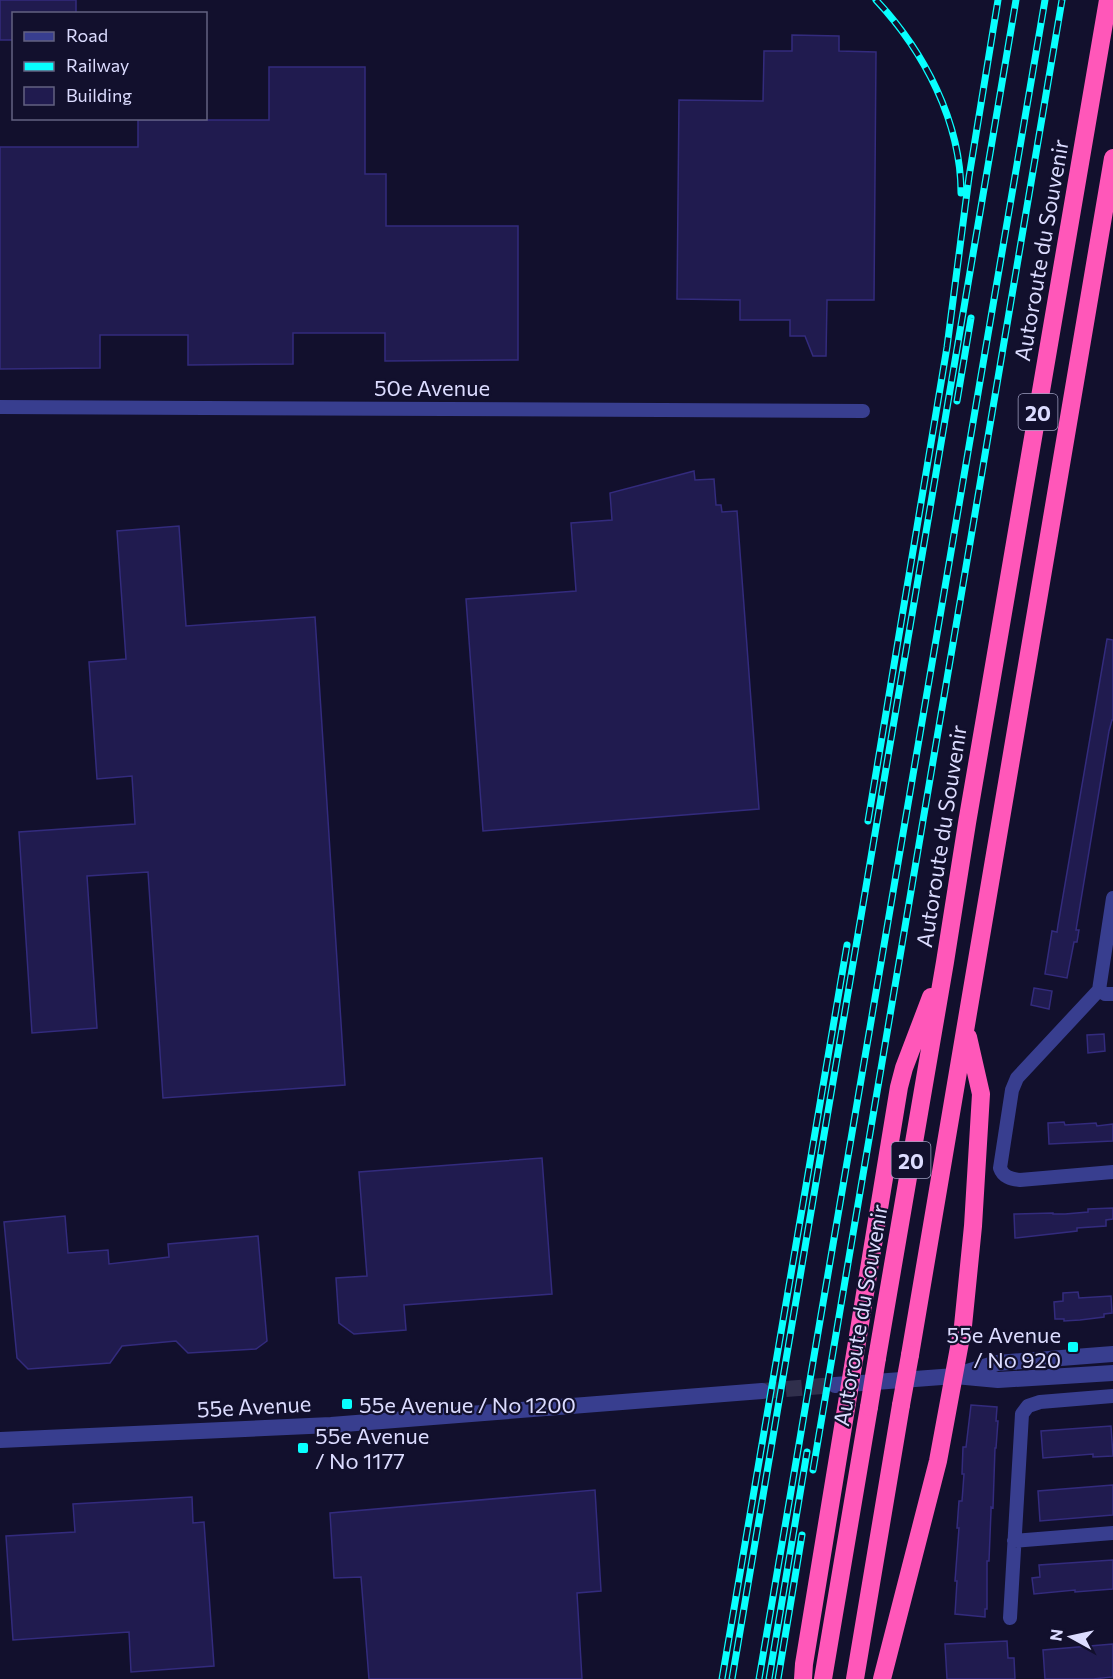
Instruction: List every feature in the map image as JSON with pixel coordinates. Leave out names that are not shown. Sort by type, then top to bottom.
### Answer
[{"type":"highway","name":"Autoroute du Souvenir","points":[[823,1679],[1108,0]]},
{"type":"highway","name":"20","points":[[855,1679],[1113,158]]},
{"type":"highway","points":[[803,1679],[843,1384],[904,1068],[945,962]]},
{"type":"highway","points":[[882,1679],[933,1480],[955,1376],[964,1315],[971,1255],[981,1094],[966,1026]]},
{"type":"street","name":"50e Avenue","points":[[0,406],[863,411]]},
{"type":"street","points":[[1113,898],[1099,990],[1021,1073],[1014,1084],[1000,1162],[1001,1172],[1009,1178],[1020,1180],[1113,1172]]},
{"type":"street","points":[[1099,990],[1105,994],[1113,994]]},
{"type":"street","points":[[955,1376],[997,1363],[1113,1353]]},
{"type":"street","points":[[843,1384],[955,1376],[998,1380],[1113,1373]]},
{"type":"street","name":"55e Avenue","points":[[0,1440],[342,1425],[762,1391]]},
{"type":"street","points":[[1010,1618],[1021,1420],[1025,1410],[1033,1403],[1113,1396]]},
{"type":"street","points":[[1014,1540],[1113,1533]]},
{"type":"building","points":[[0,0],[76,0],[76,12],[12,12],[12,40],[0,40]]},
{"type":"building","points":[[792,35],[839,36],[839,51],[876,52],[874,300],[827,300],[826,356],[813,356],[805,336],[790,336],[790,320],[740,320],[740,300],[677,299],[679,100],[763,101],[764,51],[792,51]]},
{"type":"building","points":[[269,67],[365,67],[365,174],[386,174],[386,226],[518,226],[518,360],[385,361],[385,333],[293,333],[293,364],[188,365],[188,335],[100,335],[100,368],[0,369],[0,147],[138,147],[138,120],[269,120]]},
{"type":"building","points":[[694,471],[695,480],[714,479],[716,505],[721,505],[722,512],[737,511],[759,809],[483,831],[466,599],[576,591],[571,523],[612,520],[610,493]]},
{"type":"building","points":[[179,526],[186,626],[315,617],[345,1085],[163,1098],[148,872],[87,876],[97,1028],[32,1033],[19,832],[135,824],[132,776],[97,779],[89,662],[126,659],[117,531]]},
{"type":"building","points":[[1107,639],[1113,640],[1113,720],[1109,731],[1076,930],[1079,930],[1077,942],[1074,942],[1067,978],[1045,974],[1052,931],[1057,932]]},
{"type":"building","points":[[1034,988],[1052,991],[1049,1009],[1031,1005]]},
{"type":"building","points":[[1104,1034],[1105,1051],[1088,1053],[1087,1035]]},
{"type":"building","points":[[1064,1122],[1065,1125],[1113,1124],[1113,1141],[1049,1144],[1048,1123]]},
{"type":"building","points":[[542,1158],[552,1294],[404,1305],[406,1330],[354,1334],[339,1323],[336,1278],[367,1276],[359,1172]]},
{"type":"building","points":[[1113,1208],[1113,1219],[1106,1220],[1106,1226],[1077,1228],[1077,1231],[1015,1238],[1014,1214],[1065,1214],[1088,1212],[1088,1209]]},
{"type":"building","points":[[65,1216],[68,1253],[108,1250],[109,1264],[169,1257],[168,1244],[258,1236],[267,1341],[256,1349],[188,1353],[176,1341],[122,1346],[110,1363],[28,1369],[17,1358],[4,1222]]},
{"type":"building","points":[[1078,1292],[1079,1298],[1111,1296],[1112,1313],[1104,1314],[1104,1317],[1080,1320],[1055,1319],[1054,1302],[1063,1301],[1063,1293]]},
{"type":"building","points":[[971,1405],[997,1407],[996,1421],[998,1421],[985,1617],[955,1614],[959,1528],[957,1528],[964,1474],[962,1474],[963,1447],[966,1447]]},
{"type":"building","points":[[1111,1426],[1113,1456],[1093,1457],[1093,1454],[1043,1458],[1041,1431]]},
{"type":"building","points":[[1113,1485],[1113,1515],[1040,1521],[1038,1491]]},
{"type":"building","points":[[595,1490],[601,1591],[577,1593],[582,1679],[369,1679],[361,1577],[334,1578],[330,1513]]},
{"type":"building","points":[[192,1497],[193,1523],[204,1522],[214,1666],[131,1672],[129,1632],[13,1640],[6,1536],[75,1532],[73,1504]]},
{"type":"building","points":[[1113,1560],[1113,1589],[1034,1594],[1032,1578],[1040,1577],[1039,1565]]},
{"type":"building","points":[[1007,1641],[1008,1658],[1014,1658],[1015,1679],[947,1679],[945,1644]]},
{"type":"building","points":[[1113,1644],[1113,1677],[1045,1679],[1043,1650]]},
{"type":"tunnel","points":[[762,1391],[835,1385]]},
{"type":"railway","points":[[876,0],[910,42],[936,89],[947,114],[954,140],[961,193]]},
{"type":"railway","points":[[868,821],[947,347],[969,177],[998,0]]},
{"type":"railway","points":[[732,1679],[1016,0]]},
{"type":"railway","points":[[759,1679],[1045,0]]},
{"type":"railway","points":[[813,1470],[1062,0]]},
{"type":"railway","points":[[957,401],[971,318]]},
{"type":"railway","points":[[722,1679],[847,945]]},
{"type":"railway","points":[[769,1679],[807,1452]]},
{"type":"railway","points":[[778,1679],[802,1535]]},
{"type":"place","name":"55e Avenue / No 920","points":[[1073,1347]]},
{"type":"place","name":"55e Avenue / No 1200","points":[[347,1404]]},
{"type":"place","name":"55e Avenue / No 1177","points":[[303,1448]]}]
